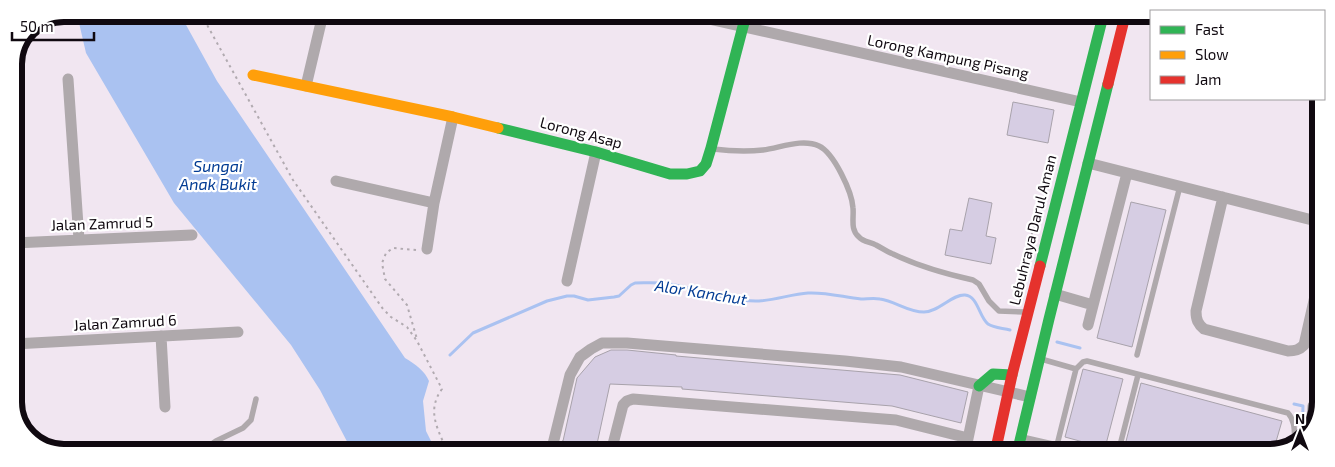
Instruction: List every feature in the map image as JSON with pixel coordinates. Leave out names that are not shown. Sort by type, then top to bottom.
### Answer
[{"type":"main road","name":"Lorong Asap","points":[[253,75],[454,117],[596,152],[670,174],[695,173],[700,171],[706,164],[744,22]]},
{"type":"main road","name":"Lebuhraya Darul Aman","points":[[997,444],[1012,374],[1101,22]]},
{"type":"main road","points":[[1019,444],[1123,22]]},
{"type":"main road","points":[[979,386],[993,374],[1012,374]]},
{"type":"street","points":[[306,86],[321,22]]},
{"type":"street","name":"Lorong Kampung Pisang","points":[[721,22],[1081,102]]},
{"type":"street","points":[[68,79],[78,240]]},
{"type":"street","points":[[426,249],[434,203],[454,117]]},
{"type":"street","points":[[567,281],[596,152]]},
{"type":"street","points":[[1088,163],[1312,220]]},
{"type":"street","points":[[1088,326],[1128,173]]},
{"type":"street","points":[[336,181],[434,203]]},
{"type":"street","points":[[1223,197],[1196,312],[1196,319],[1199,324],[1204,329],[1288,351],[1295,351],[1304,345],[1312,310]]},
{"type":"street","name":"Jalan Zamrud 5","points":[[23,243],[192,236]]},
{"type":"street","points":[[1056,294],[1094,305]]},
{"type":"street","name":"Jalan Zamrud 6","points":[[23,344],[238,332]]},
{"type":"street","points":[[161,336],[165,407]]},
{"type":"street","points":[[553,444],[570,374],[580,357],[591,348],[602,343],[614,342],[901,367],[1030,398]]},
{"type":"street","points":[[967,444],[979,386]]},
{"type":"street","points":[[613,444],[623,405],[633,399],[896,420],[968,438]]},
{"type":"lane","points":[[711,148],[730,151],[763,150],[794,144],[820,146],[840,171],[849,190],[854,210],[853,225],[859,238],[924,267],[973,280],[979,284],[989,301],[998,310],[1028,312]]},
{"type":"lane","points":[[1137,356],[1180,186]]},
{"type":"lane","points":[[1040,358],[1076,369]]},
{"type":"lane","points":[[1057,444],[1076,369],[1082,362],[1087,361],[1288,412],[1294,424],[1295,437]]},
{"type":"lane","points":[[1120,444],[1138,374]]},
{"type":"lane","points":[[212,444],[243,428],[251,420],[256,399]]},
{"type":"lane","points":[[1020,437],[1052,444]]},
{"type":"path","points":[[205,22],[293,180],[383,309],[391,317],[407,327],[417,341],[442,388],[434,403],[434,416],[444,444]]},
{"type":"path","points":[[417,341],[407,306],[385,279],[382,263],[386,253],[393,248],[426,249]]},
{"type":"water","name":"Sungai Anak Bukit","points":[[79,22],[184,22],[217,81],[405,358],[419,368],[427,377],[429,381],[423,401],[426,431],[432,444],[348,444],[320,390],[291,345],[174,203],[86,53]]},
{"type":"building","points":[[1013,102],[1054,110],[1048,143],[1007,135]]},
{"type":"building","points":[[969,198],[992,203],[986,236],[996,238],[991,264],[945,255],[950,229],[962,231]]},
{"type":"building","points":[[1131,202],[1166,210],[1132,347],[1097,338]]},
{"type":"building","points":[[611,350],[627,350],[676,356],[900,375],[968,392],[961,423],[892,406],[682,389],[682,387],[610,384],[597,444],[561,444],[577,378],[595,357]]},
{"type":"building","points":[[1083,369],[1123,379],[1106,444],[1090,444],[1065,437]]},
{"type":"building","points":[[1141,383],[1282,421],[1275,444],[1125,444]]},
{"type":"waterway","name":"Alor Kanchut","points":[[450,355],[473,333],[547,301],[567,296],[588,300],[619,296],[635,283],[670,284],[748,301],[815,293],[861,299],[878,299],[886,300],[918,312],[930,311],[955,297],[965,295],[973,299],[982,317],[988,324],[1010,330]]},
{"type":"waterway","name":"Alor Kanchut","points":[[1057,342],[1080,348]]},
{"type":"waterway","points":[[1294,404],[1303,406],[1302,430]]},
{"type":"traffic: fast","points":[[498,128],[596,152],[670,174],[687,174],[700,171],[706,164],[711,148],[744,22]]},
{"type":"traffic: fast","points":[[1040,266],[1101,22]]},
{"type":"traffic: fast","points":[[1019,444],[1108,84]]},
{"type":"traffic: fast","points":[[979,386],[993,374],[1012,375]]},
{"type":"traffic: slow","points":[[253,75],[498,128]]},
{"type":"traffic: jam","points":[[1108,84],[1124,22]]},
{"type":"traffic: jam","points":[[997,444],[1012,375],[1040,266]]}]
